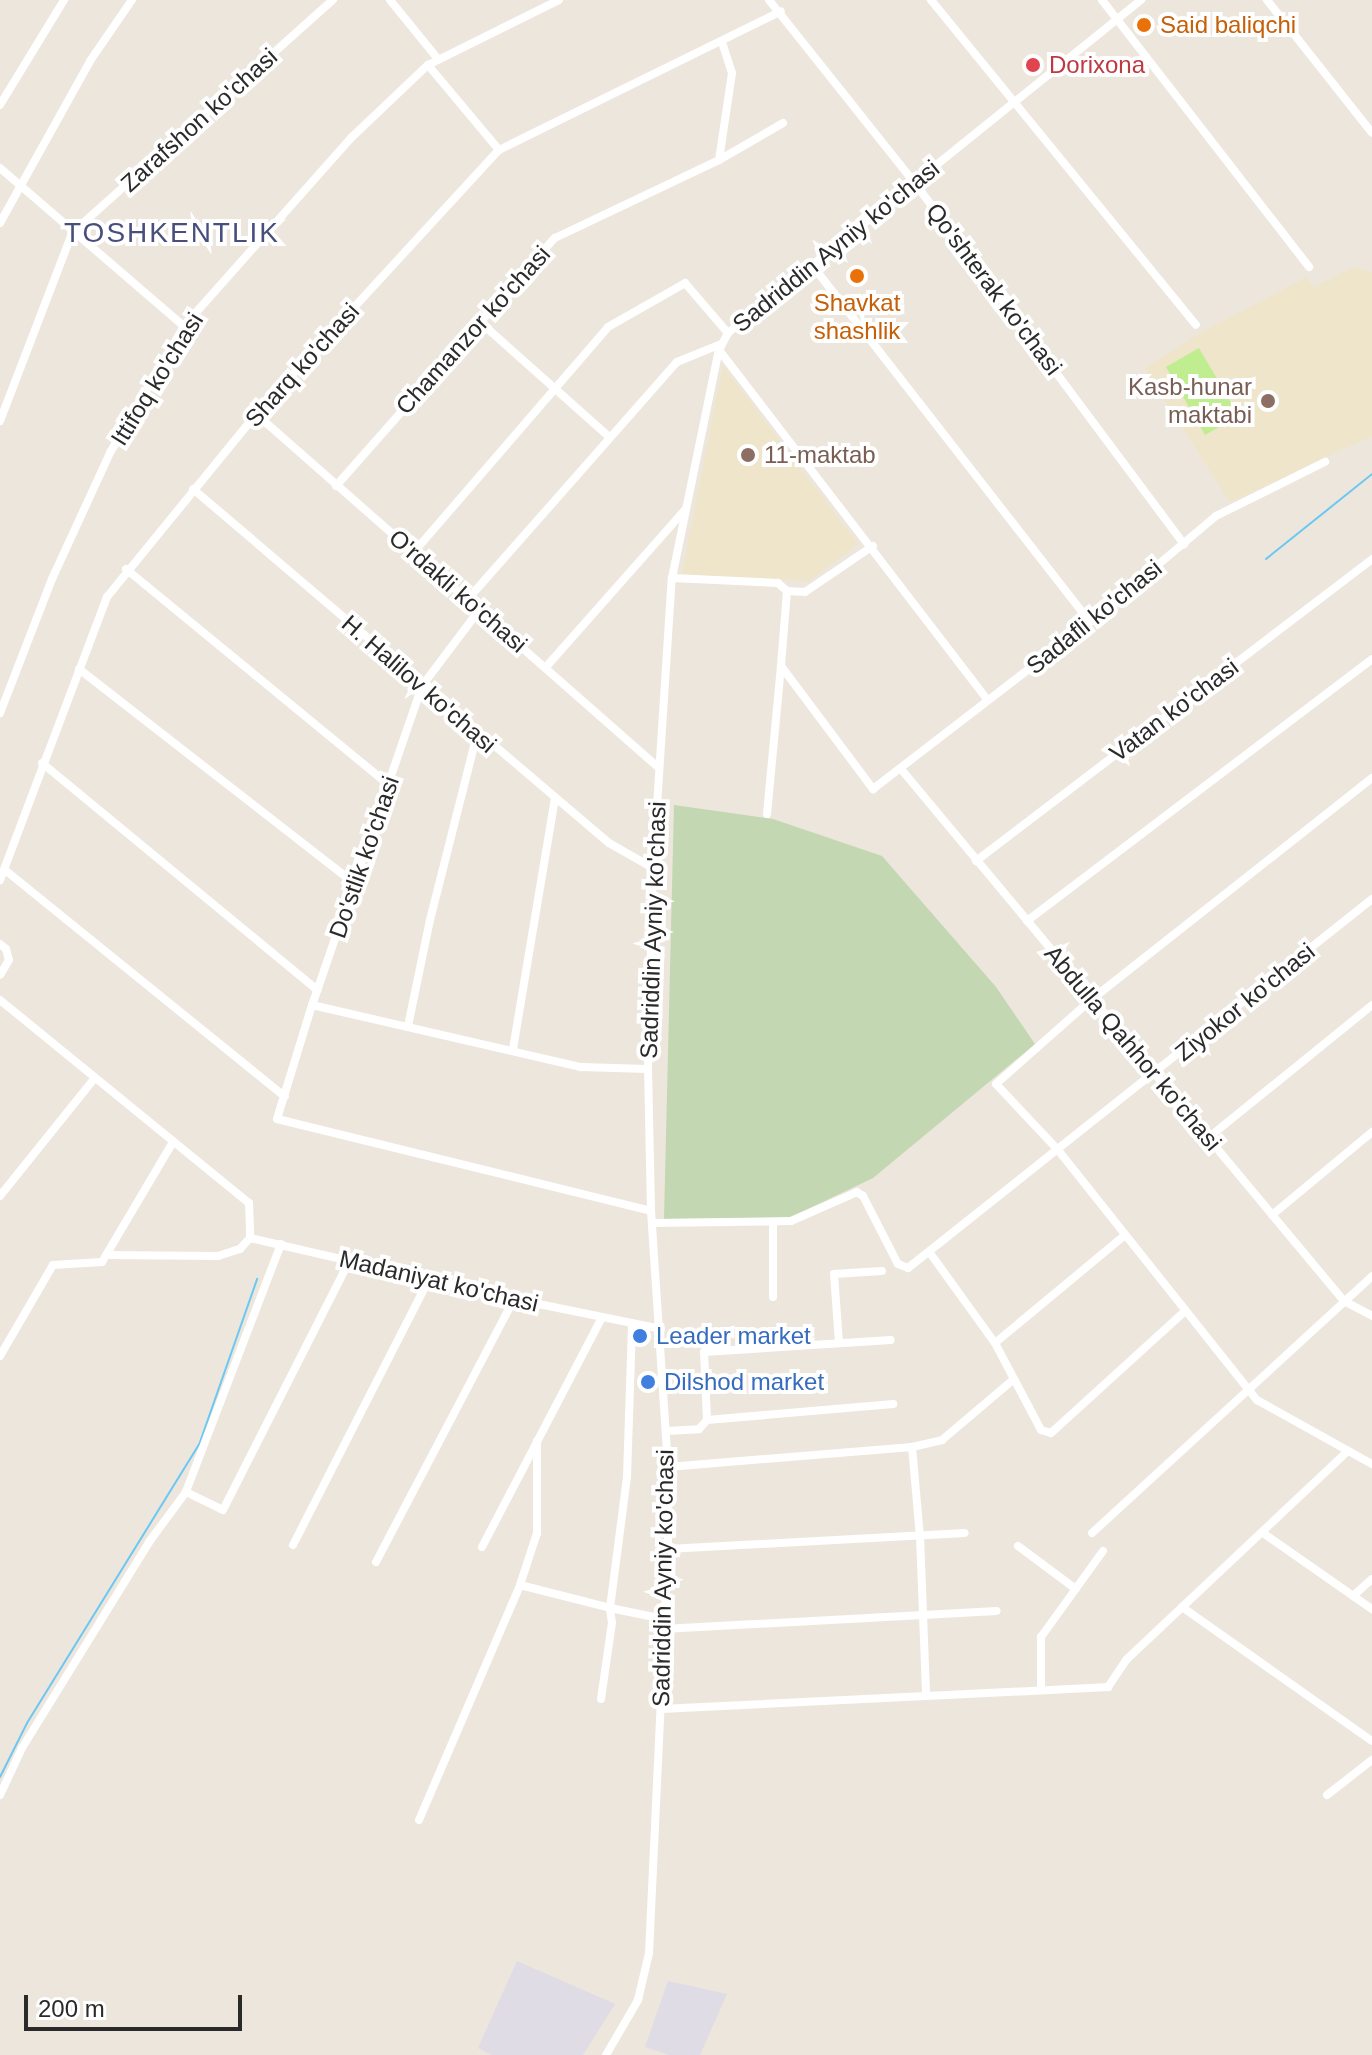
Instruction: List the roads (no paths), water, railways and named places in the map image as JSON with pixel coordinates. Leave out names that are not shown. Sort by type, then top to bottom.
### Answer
[{"type":"street","points":[[0,105],[64,0]]},
{"type":"street","points":[[0,223],[90,61],[132,0]]},
{"type":"street","name":"Zarafshon ko'chasi","points":[[0,421],[72,233],[333,0]]},
{"type":"street","points":[[390,0],[438,59]]},
{"type":"street","name":"Ittifoq ko'chasi","points":[[0,713],[52,579],[111,451],[184,326],[352,137],[428,65],[559,0]]},
{"type":"street","name":"Qo'shterak ko'chasi","points":[[769,0],[781,11],[914,182],[1184,544]]},
{"type":"street","points":[[931,0],[1196,325]]},
{"type":"street","points":[[1102,0],[1309,267]]},
{"type":"street","name":"Sadriddin Ayniy ko'chasi","points":[[606,2055],[638,2000],[649,1953],[668,1549],[668,1467],[651,1211],[648,1069],[653,868],[672,578],[720,347],[728,333],[1141,0]]},
{"type":"street","points":[[1267,0],[1372,133]]},
{"type":"street","name":"Sharq ko'chasi","points":[[0,880],[107,597],[126,569],[256,414],[499,150],[781,11]]},
{"type":"street","points":[[719,160],[732,73],[722,42]]},
{"type":"street","points":[[428,65],[499,150]]},
{"type":"street","name":"Chamanzor ko'chasi","points":[[336,486],[555,238],[719,160],[783,123]]},
{"type":"street","points":[[0,168],[72,233],[184,326]]},
{"type":"street","points":[[812,265],[1090,622]]},
{"type":"street","points":[[414,552],[608,327],[685,283],[728,333]]},
{"type":"street","points":[[479,321],[608,436]]},
{"type":"street","points":[[468,599],[608,436],[677,362],[720,347],[988,700]]},
{"type":"street","name":"O'rdakli ko'chasi","points":[[256,414],[659,768]]},
{"type":"street","name":"Sadafli ko'chasi","points":[[781,666],[873,789],[1090,622],[1216,516],[1325,462]]},
{"type":"street","name":"H. Halilov ko'chasi","points":[[193,489],[555,799],[623,854],[653,868]]},
{"type":"street","points":[[546,667],[688,506]]},
{"type":"street","points":[[672,578],[778,583],[787,591],[805,592],[873,546]]},
{"type":"street","name":"Vatan ko'chasi","points":[[976,861],[1372,559]]},
{"type":"street","points":[[126,569],[389,785]]},
{"type":"street","points":[[767,814],[787,591]]},
{"type":"street","name":"Do'stlik ko'chasi","points":[[480,609],[422,686],[317,990],[277,1119],[651,1211]]},
{"type":"street","points":[[1027,921],[1372,659]]},
{"type":"street","points":[[79,669],[355,884]]},
{"type":"street","points":[[408,1026],[477,734]]},
{"type":"street","points":[[42,763],[317,990]]},
{"type":"street","name":"Abdulla Qahhor ko'chasi","points":[[901,769],[1344,1301],[1372,1316]]},
{"type":"street","points":[[1372,778],[1092,999],[996,1084],[1058,1150],[1257,1400],[1372,1464]]},
{"type":"street","points":[[513,1049],[555,799]]},
{"type":"street","points":[[5,870],[285,1097]]},
{"type":"street","name":"Ziyokor ko'chasi","points":[[930,1253],[1372,899]]},
{"type":"street","points":[[0,944],[6,949],[9,960],[0,975]]},
{"type":"street","points":[[0,1000],[249,1203],[250,1238],[240,1249],[218,1256],[106,1255]]},
{"type":"street","points":[[312,1005],[581,1067],[648,1069]]},
{"type":"street","points":[[1208,1138],[1372,1005]]},
{"type":"street","points":[[0,1196],[94,1079]]},
{"type":"street","points":[[1272,1215],[1372,1132]]},
{"type":"street","points":[[0,1356],[53,1265],[100,1264],[173,1142]]},
{"type":"street","points":[[652,1223],[791,1221],[857,1192],[863,1196],[898,1264],[908,1268],[930,1253],[995,1343],[1041,1430],[1051,1433],[1185,1311]]},
{"type":"street","points":[[773,1222],[773,1297]]},
{"type":"street","points":[[995,1343],[1124,1236]]},
{"type":"street","name":"Madaniyat ko'chasi","points":[[250,1238],[514,1299],[661,1329]]},
{"type":"street","points":[[0,1795],[22,1748],[149,1542],[186,1492],[281,1244]]},
{"type":"street","points":[[186,1492],[223,1510],[350,1260]]},
{"type":"street","points":[[839,1343],[834,1274],[882,1271]]},
{"type":"street","points":[[1092,1533],[1372,1276]]},
{"type":"street","points":[[293,1545],[429,1279]]},
{"type":"street","points":[[376,1562],[514,1299]]},
{"type":"street","points":[[482,1547],[602,1317]]},
{"type":"street","points":[[601,1699],[627,1477],[632,1323]]},
{"type":"street","points":[[707,1420],[704,1352],[891,1340]]},
{"type":"street","points":[[668,1467],[912,1447],[942,1440],[1014,1379]]},
{"type":"street","points":[[666,1431],[699,1429],[707,1420],[893,1404]]},
{"type":"street","points":[[419,1820],[520,1585],[537,1533],[537,1441]]},
{"type":"street","points":[[912,1447],[920,1536],[926,1694]]},
{"type":"street","points":[[661,1709],[1108,1687],[1126,1660],[1348,1451]]},
{"type":"street","points":[[668,1549],[965,1533]]},
{"type":"street","points":[[1263,1533],[1372,1609]]},
{"type":"street","points":[[1018,1546],[1076,1589]]},
{"type":"street","points":[[1041,1690],[1041,1637],[1103,1551]]},
{"type":"street","points":[[1353,1596],[1372,1579]]},
{"type":"street","points":[[520,1585],[664,1619]]},
{"type":"street","points":[[1182,1607],[1372,1741]]},
{"type":"street","points":[[663,1629],[997,1611]]},
{"type":"street","points":[[1327,1795],[1372,1760]]},
{"type":"waterway","points":[[1266,559],[1372,474]]},
{"type":"waterway","points":[[0,1777],[27,1723],[199,1445],[257,1279]]},
{"type":"place","name":"Said baliqchi","points":[[1144,25]]},
{"type":"place","name":"Dorixona","points":[[1033,65]]},
{"type":"place","name":"Shavkat shashlik","points":[[857,276]]},
{"type":"place","name":"Kasb-hunar maktabi","points":[[1268,401]]},
{"type":"place","name":"11-maktab","points":[[748,455]]},
{"type":"place","name":"Leader market","points":[[640,1336]]},
{"type":"place","name":"Dilshod market","points":[[648,1382]]},
{"type":"district","name":"TOSHKENTLIK","points":[[172,233]]}]
